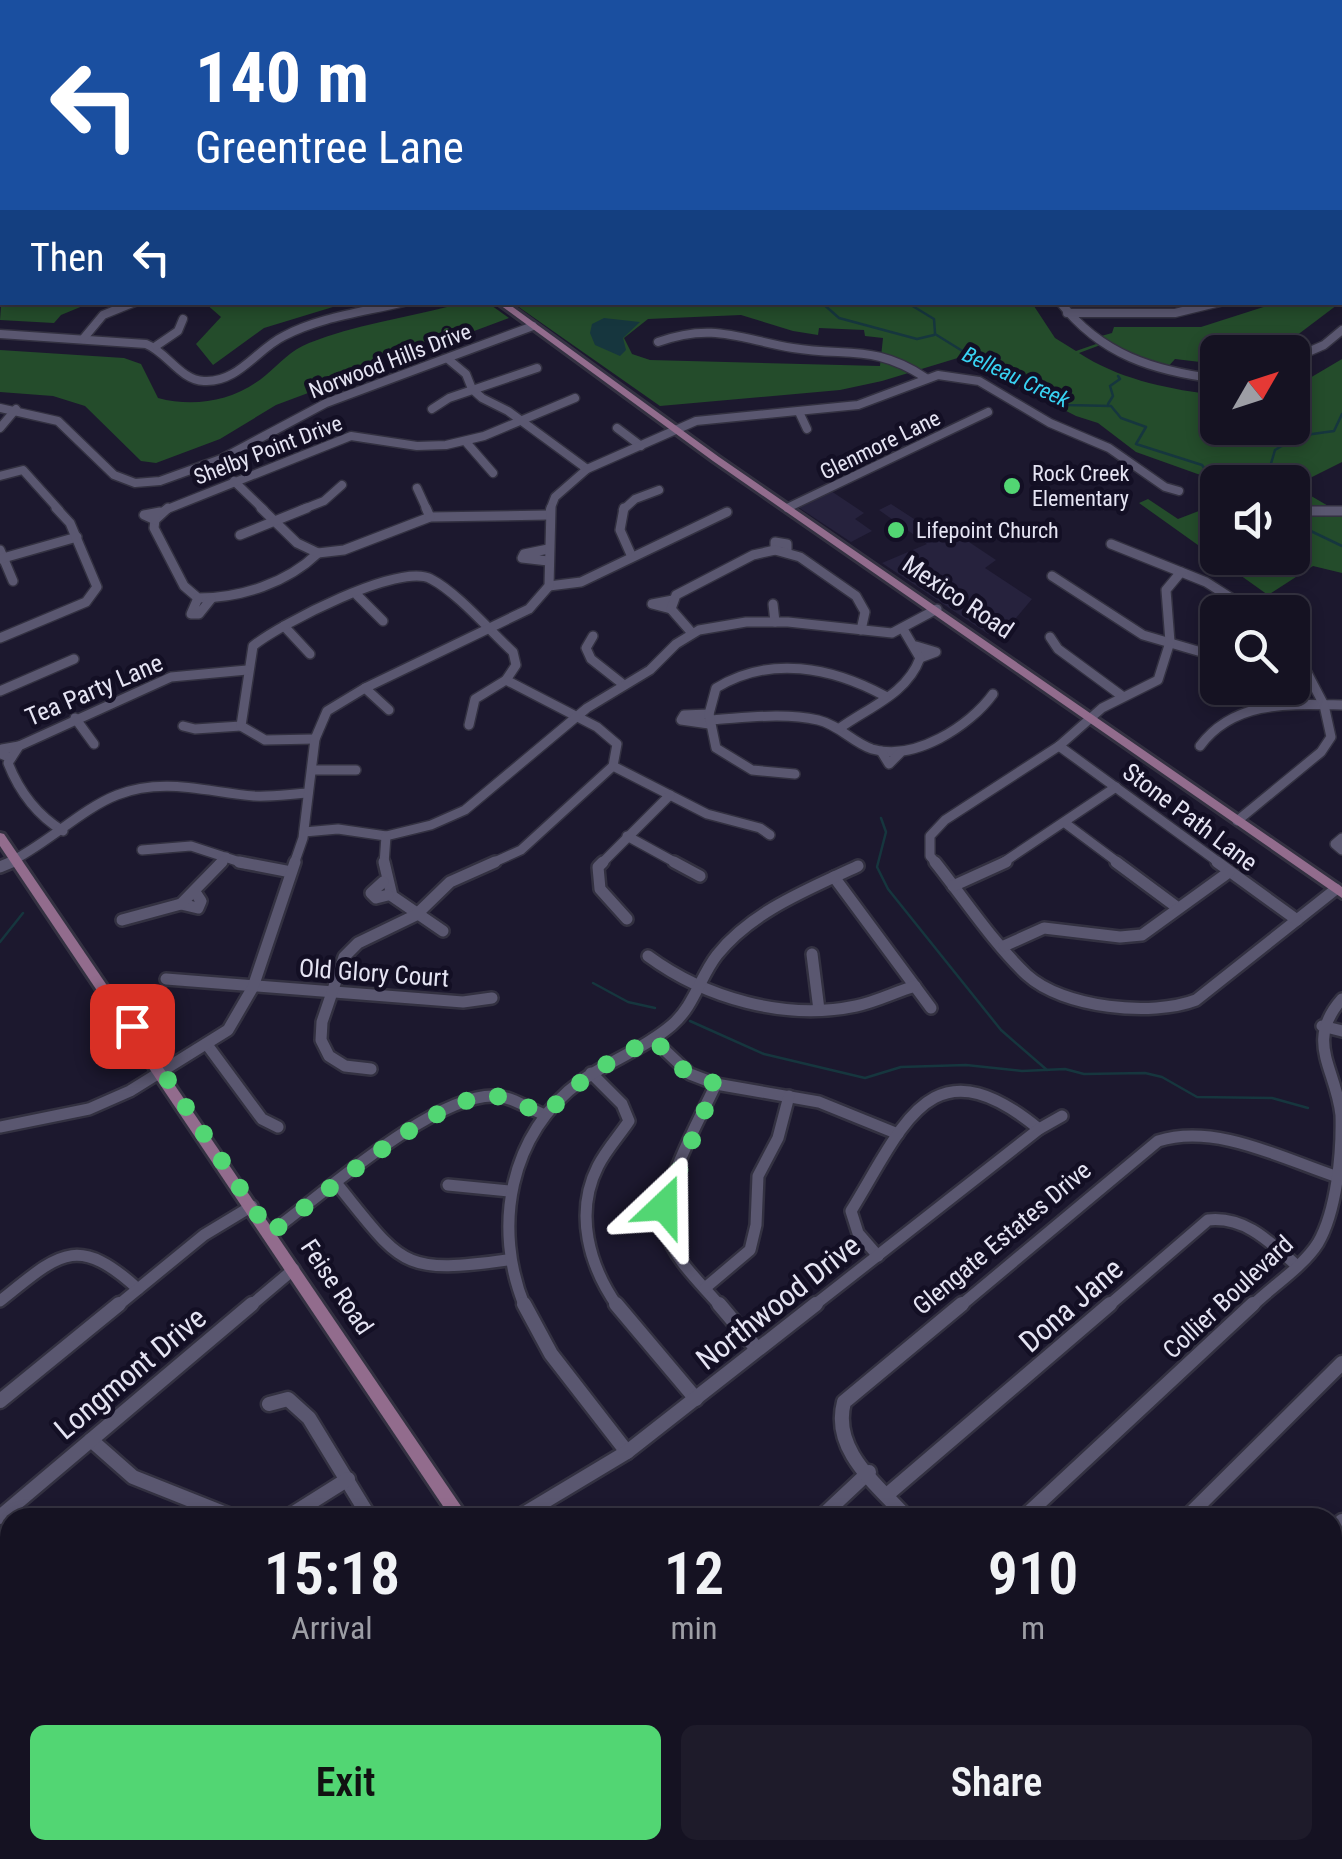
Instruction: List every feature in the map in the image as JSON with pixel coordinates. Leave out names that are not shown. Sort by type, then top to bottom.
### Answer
[{"type":"main road","name":"Mexico Road","points":[[504,305],[786,508],[1339,891]]},
{"type":"main road","name":"Feise Road","points":[[0,837],[455,1508]]},
{"type":"street","points":[[83,339],[102,315],[127,305]]},
{"type":"street","points":[[0,334],[156,346],[192,382],[236,373],[269,344],[288,334],[393,305]]},
{"type":"street","points":[[1062,305],[1088,338],[1125,358],[1174,374],[1200,377]]},
{"type":"street","points":[[1181,305],[1188,312]]},
{"type":"street","points":[[1067,313],[1188,312],[1210,305]]},
{"type":"street","points":[[156,346],[178,331],[183,319]]},
{"type":"street","name":"Norwood Hills Drive","points":[[0,408],[59,420],[118,477],[151,482],[256,444],[317,407],[533,326]]},
{"type":"street","points":[[1310,351],[1342,330]]},
{"type":"street","points":[[658,342],[692,331],[748,334],[796,348],[888,354],[926,378]]},
{"type":"street","points":[[740,342],[748,334]]},
{"type":"street","points":[[448,358],[466,374],[472,388],[587,469]]},
{"type":"street","points":[[432,409],[472,388],[537,368]]},
{"type":"street","points":[[549,586],[548,515],[558,492],[587,469],[710,419],[866,403],[926,378],[951,374],[979,381],[1180,492]]},
{"type":"street","name":"Shelby Point Drive","points":[[198,598],[184,586],[154,528],[157,516],[234,481],[351,436],[372,435],[408,446],[444,446],[466,442],[575,398]]},
{"type":"street","points":[[0,428],[16,410]]},
{"type":"street","points":[[798,412],[807,429]]},
{"type":"street","name":"Glenmore Lane","points":[[786,508],[988,412]]},
{"type":"street","points":[[617,428],[641,446]]},
{"type":"street","points":[[466,442],[493,473]]},
{"type":"street","points":[[0,476],[23,470],[70,523],[96,578],[92,597]]},
{"type":"street","points":[[234,481],[297,543],[318,553],[344,550],[430,517],[548,515]]},
{"type":"street","points":[[240,535],[324,501],[342,486]]},
{"type":"street","points":[[417,488],[430,517]]},
{"type":"street","points":[[632,556],[622,539],[620,514],[626,504],[659,490]]},
{"type":"street","points":[[1310,511],[1342,510]]},
{"type":"street","points":[[0,1128],[89,1108],[208,1046],[236,1022],[253,987],[304,832],[315,738],[327,711],[528,609],[549,586],[581,582],[727,512]]},
{"type":"street","points":[[14,581],[1,556],[76,538]]},
{"type":"street","points":[[1110,544],[1228,595]]},
{"type":"street","points":[[548,549],[522,556],[530,561],[548,561]]},
{"type":"street","points":[[692,634],[672,604],[704,579],[775,550],[800,556],[860,601],[865,612],[861,630]]},
{"type":"street","points":[[211,599],[199,614],[191,614],[198,598],[240,594],[302,568],[318,553]]},
{"type":"street","points":[[1181,572],[1166,590],[1170,642],[1158,680],[1122,696],[1090,717],[1059,746],[934,830],[927,843],[930,856],[1028,976],[1047,989],[1168,1011],[1196,1000],[1339,891]]},
{"type":"street","points":[[315,738],[260,740],[249,736],[240,726],[247,670],[256,642],[284,626],[406,575],[422,576],[438,584],[516,660],[506,680],[474,699],[469,725]]},
{"type":"street","points":[[1052,576],[1134,631],[1200,651]]},
{"type":"street","points":[[357,594],[383,620]]},
{"type":"street","points":[[0,638],[92,597],[108,602]]},
{"type":"street","points":[[773,604],[775,622]]},
{"type":"street","points":[[304,832],[338,829],[386,836],[431,825],[466,810],[576,716],[650,670],[692,634],[721,624],[775,622],[884,633],[902,629],[937,609]]},
{"type":"street","points":[[284,626],[310,654]]},
{"type":"street","points":[[840,728],[912,677],[920,658],[902,629]]},
{"type":"street","points":[[593,636],[586,648],[591,660],[624,685]]},
{"type":"street","points":[[1050,637],[1058,649],[1122,696]]},
{"type":"street","points":[[916,646],[936,652],[920,658]]},
{"type":"street","points":[[0,692],[74,659]]},
{"type":"street","name":"Tea Party Lane","points":[[63,831],[48,823],[13,776],[8,766],[10,758],[1,754],[2,749],[18,746],[171,677],[247,670]]},
{"type":"street","points":[[795,774],[760,774],[740,766],[716,748],[709,720],[716,688],[752,670],[826,672],[885,696]]},
{"type":"street","points":[[1237,821],[1327,747],[1331,723],[1310,678]]},
{"type":"street","points":[[371,1069],[345,1066],[322,1045],[322,1022],[348,952],[416,914],[450,882],[521,850],[614,766],[617,749],[613,739],[506,680]]},
{"type":"street","points":[[366,688],[389,710]]},
{"type":"street","points":[[709,720],[800,718],[840,728],[881,752],[889,764],[900,753],[920,746],[980,710],[993,694]]},
{"type":"street","points":[[1200,746],[1214,728],[1245,712],[1342,705]]},
{"type":"street","points":[[75,718],[94,744]]},
{"type":"street","points":[[184,726],[240,726]]},
{"type":"street","name":"Stone Path Lane","points":[[1059,746],[1297,920]]},
{"type":"street","points":[[614,766],[707,814],[760,828],[770,836]]},
{"type":"street","points":[[312,770],[356,770]]},
{"type":"street","points":[[0,866],[16,860],[114,796],[148,786],[186,785],[256,796],[308,793]]},
{"type":"street","points":[[953,886],[1012,860],[1116,786]]},
{"type":"street","points":[[626,919],[591,881],[600,865],[670,795]]},
{"type":"street","points":[[1065,823],[1178,908]]},
{"type":"street","points":[[386,836],[383,882],[371,893],[376,898],[388,895],[443,930]]},
{"type":"street","points":[[627,836],[700,876]]},
{"type":"street","points":[[1342,838],[1336,844],[1342,850]]},
{"type":"street","points":[[142,850],[191,846],[291,872]]},
{"type":"street","points":[[122,920],[181,904],[198,908],[201,901],[195,892],[226,858]]},
{"type":"street","points":[[627,1452],[546,1350],[514,1286],[507,1260],[509,1192],[524,1151],[545,1114],[591,1073],[653,1038],[682,1015],[728,942],[795,897],[858,866]]},
{"type":"street","points":[[1004,946],[1044,928],[1120,938],[1142,935],[1229,872]]},
{"type":"street","points":[[834,877],[931,1008]]},
{"type":"street","points":[[812,954],[820,1010]]},
{"type":"street","points":[[648,956],[677,977],[780,1008],[854,1007],[915,986]]},
{"type":"street","name":"Old Glory Court","points":[[166,980],[463,1002],[492,998]]},
{"type":"street","points":[[1342,999],[1329,1010],[1322,1026],[1342,1031]]},
{"type":"street","name":"Collier Boulevard","points":[[1035,1508],[1316,1246],[1328,1224],[1341,1118],[1321,1044],[1322,1026]]},
{"type":"street","points":[[653,1038],[680,1068],[716,1084],[848,1110],[898,1134]]},
{"type":"street","points":[[208,1046],[262,1119],[278,1127]]},
{"type":"street","points":[[591,1073],[622,1104],[628,1120],[601,1159],[589,1192],[584,1216],[592,1264],[602,1289],[696,1399]]},
{"type":"street","points":[[716,1084],[664,1206],[668,1242],[757,1348]]},
{"type":"street","points":[[878,1256],[858,1233],[851,1212],[912,1112],[930,1099],[965,1091],[1006,1102],[1039,1130]]},
{"type":"street","points":[[705,1288],[750,1250],[758,1176],[778,1138],[789,1096]]},
{"type":"street","points":[[270,1233],[365,1161],[453,1104],[472,1098],[503,1098],[545,1114]]},
{"type":"street","name":"Northwood Drive","points":[[534,1508],[627,1452],[1062,1116]]},
{"type":"street","name":"Glengate Estates Drive","points":[[898,1508],[846,1446],[838,1429],[844,1402],[1158,1142],[1168,1135],[1200,1136],[1335,1176]]},
{"type":"street","points":[[337,1184],[406,1262],[439,1270],[507,1260]]},
{"type":"street","points":[[448,1186],[509,1192]]},
{"type":"street","points":[[0,1402],[204,1235],[252,1206]]},
{"type":"street","name":"Dona Jane","points":[[888,1494],[1208,1220],[1222,1218],[1246,1225],[1296,1264]]},
{"type":"street","points":[[1328,1224],[1342,1231]]},
{"type":"street","points":[[0,1301],[54,1261],[83,1254],[111,1262],[138,1289]]},
{"type":"street","name":"Longmont Drive","points":[[11,1508],[294,1269]]},
{"type":"street","points":[[1196,1508],[1342,1363]]},
{"type":"street","points":[[269,1404],[293,1402],[308,1418],[364,1508]]},
{"type":"street","points":[[90,1440],[133,1478],[210,1508]]},
{"type":"street","points":[[830,1508],[868,1472]]},
{"type":"street","points":[[302,1508],[348,1479]]},
{"type":"shaded area","points":[[604,318],[640,322],[623,338],[626,350],[620,356],[595,345],[590,333],[592,324]]},
{"type":"shaded area","points":[[831,491],[864,513],[855,519],[872,531],[851,542],[798,507]]},
{"type":"shaded area","points":[[891,504],[931,530],[942,524],[996,560],[985,568],[1032,599],[1016,618],[988,634],[882,563],[927,544],[879,510]]},
{"type":"green space","points":[[1,305],[85,305],[61,315],[54,323],[0,320]]},
{"type":"green space","points":[[207,305],[339,305],[264,328],[213,365],[196,344],[221,317]]},
{"type":"green space","points":[[491,305],[509,318],[276,405],[220,439],[156,463],[141,461],[85,406],[53,396],[0,392],[0,350],[124,358],[141,364],[158,398],[214,400],[254,384],[309,343],[451,306]]},
{"type":"green space","points":[[516,305],[1033,305],[1055,338],[1076,351],[1099,343],[1094,338],[1112,333],[1114,327],[1201,327],[1270,305],[1337,305],[1297,335],[1200,335],[1200,362],[1175,359],[1166,369],[1103,344],[1079,353],[1141,381],[1200,393],[1200,445],[1310,445],[1310,378],[1342,359],[1342,462],[1310,478],[1310,465],[1200,465],[1200,475],[1136,452],[1098,423],[1076,416],[961,357],[840,390],[660,406]],"holes":[[[741,315],[793,331],[818,335],[819,328],[864,330],[865,336],[883,338],[880,366],[650,360],[632,354],[624,338],[648,319]]]},
{"type":"green space","points":[[1310,495],[1342,514],[1342,573],[1310,568]]},
{"type":"green space","points":[[1148,499],[1178,519],[1200,511],[1200,547],[1139,503]]},
{"type":"green space","points":[[1240,575],[1299,575],[1268,595]]},
{"type":"waterway","points":[[824,305],[839,318],[917,339],[934,335]]},
{"type":"waterway","name":"Belleau Creek","points":[[911,305],[934,319],[935,333]]},
{"type":"waterway","name":"Belleau Creek","points":[[935,334],[985,365],[1039,383],[1067,405],[1111,406],[1121,418],[1146,427],[1136,444],[1202,465]]},
{"type":"waterway","points":[[1108,404],[1113,396],[1110,386],[1120,379],[1118,376]]},
{"type":"waterway","name":"Belleau Creek","points":[[1032,386],[1042,389]]},
{"type":"waterway","points":[[1271,465],[1275,450],[1298,436],[1334,431],[1342,414]]},
{"type":"waterway","name":"Belleau Creek","points":[[1310,531],[1342,546]]},
{"type":"waterway","points":[[881,818],[886,832],[877,867],[888,889],[1001,1030],[1047,1070]]},
{"type":"waterway","points":[[0,942],[23,913]]},
{"type":"waterway","points":[[593,983],[628,1002],[655,1008]]},
{"type":"waterway","points":[[690,1021],[764,1054],[865,1078],[901,1067],[966,1065],[1047,1070]]},
{"type":"waterway","points":[[1047,1070],[1145,1073],[1162,1077],[1197,1097],[1272,1098],[1308,1108]]},
{"type":"place","name":"Rock Creek Elementary","points":[[1012,486]]},
{"type":"place","name":"Lifepoint Church","points":[[896,530]]},
{"type":"route","points":[[132,1026],[270,1233],[365,1161],[453,1104],[491,1096],[545,1114],[591,1073],[653,1038],[680,1068],[716,1084],[664,1206]]}]
